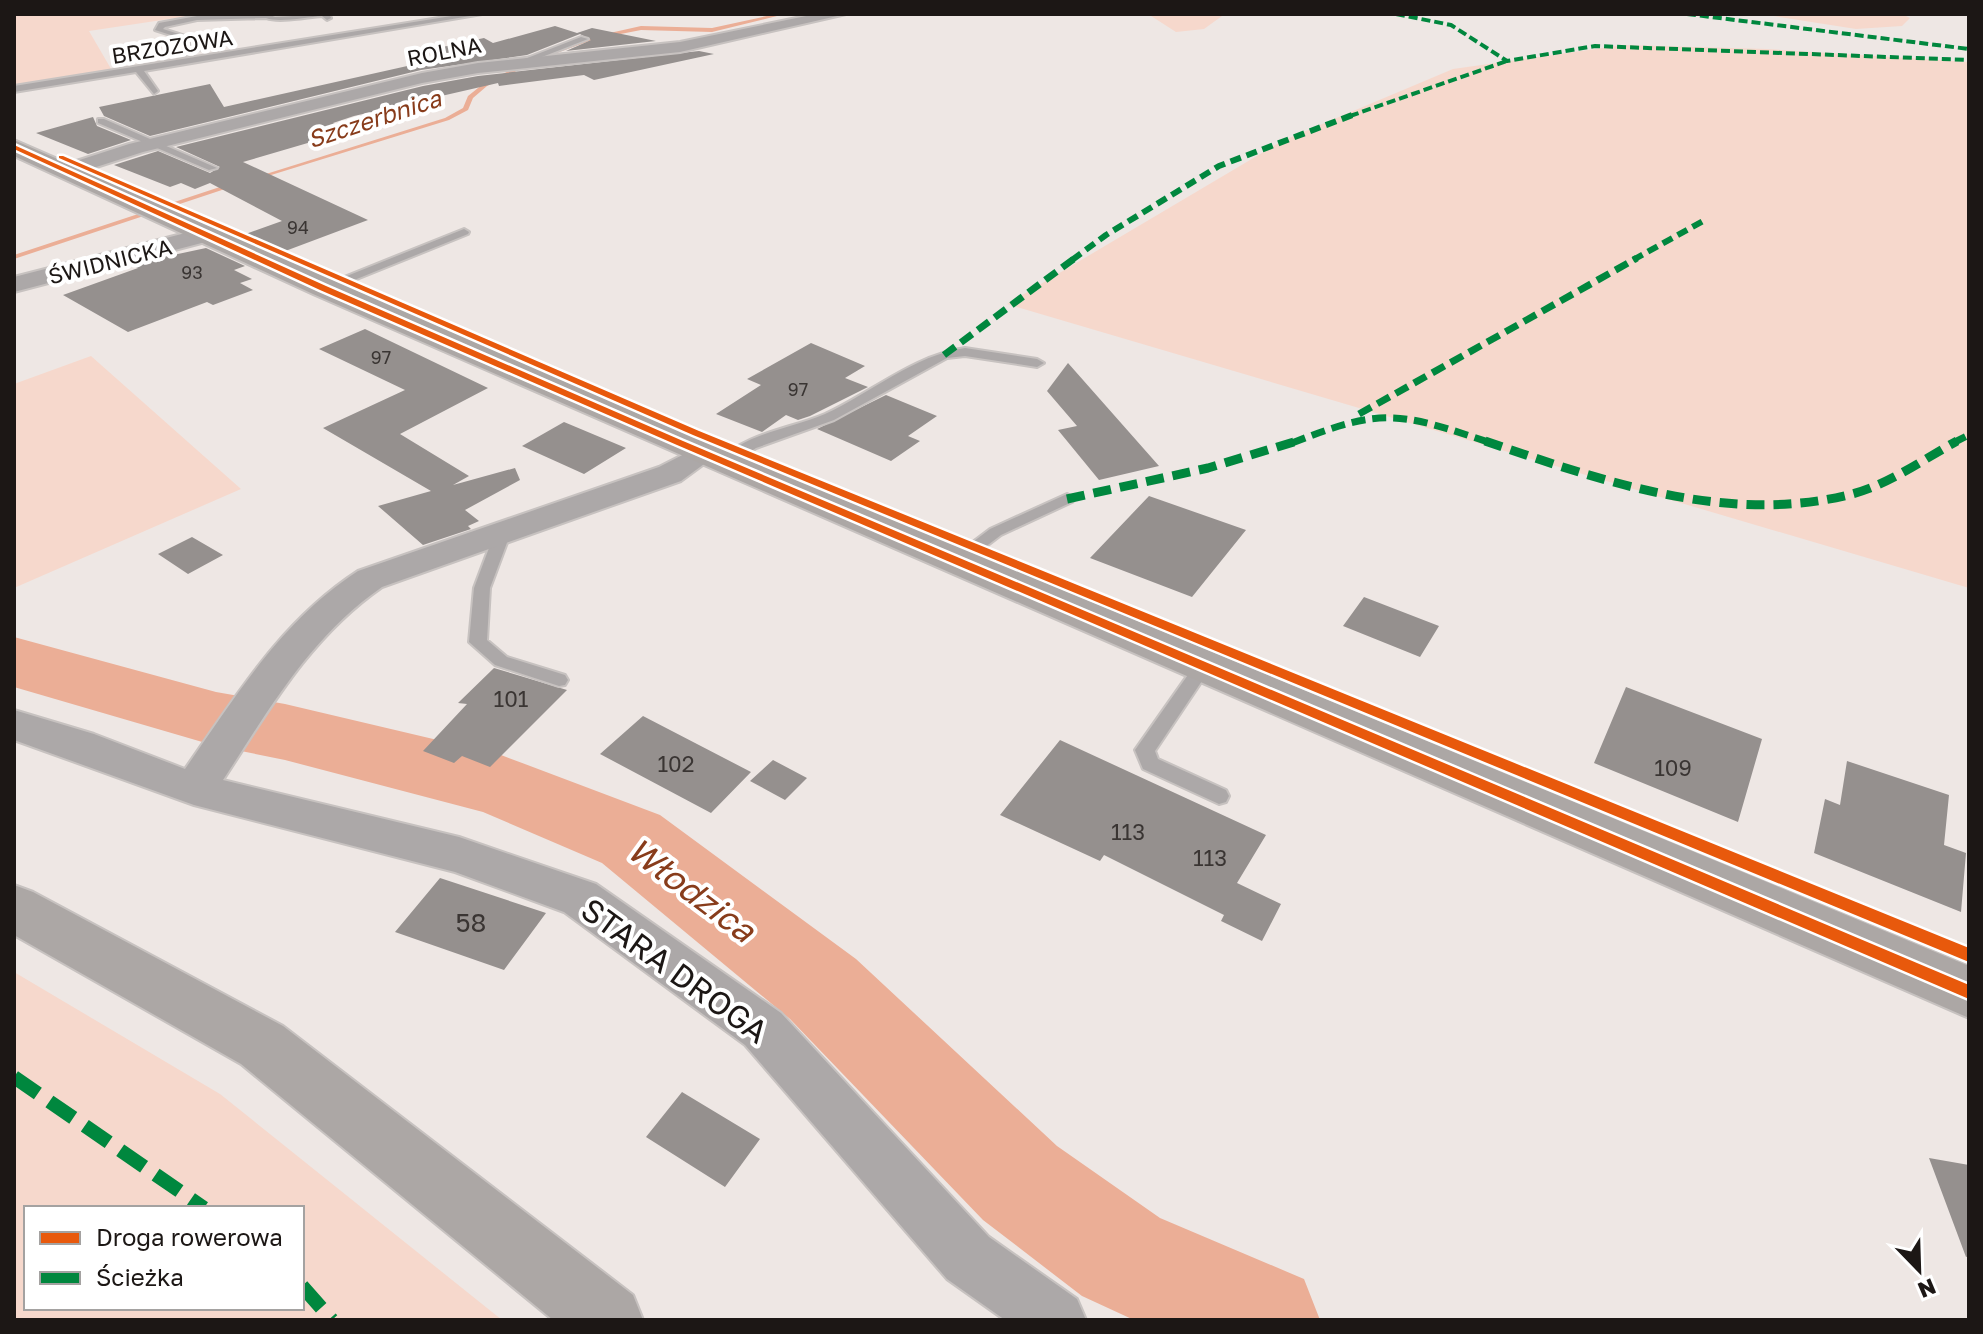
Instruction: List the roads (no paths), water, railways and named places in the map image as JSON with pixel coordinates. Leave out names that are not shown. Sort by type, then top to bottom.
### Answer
[{"type":"street","name":"ROLNA","points":[[65,171],[154,144],[422,78],[516,64],[680,47],[838,14]]},
{"type":"street","name":"ŚWIDNICKA","points":[[14,147],[323,288],[714,458],[1969,992]]},
{"type":"street","name":"ŚWIDNICKA","points":[[14,285],[205,235]]},
{"type":"street","points":[[201,780],[260,692],[317,616],[341,596],[370,579],[714,458]]},
{"type":"street","name":"STARA DROGA","points":[[14,725],[459,855],[580,898],[763,1029],[968,1258],[1056,1320]]},
{"type":"street","points":[[14,908],[262,1045],[608,1320]]},
{"type":"lane","points":[[114,74],[201,44],[193,38],[159,30],[169,22],[269,15],[272,19],[325,14],[327,18]]},
{"type":"lane","name":"BRZOZOWA","points":[[14,89],[478,14]]},
{"type":"lane","points":[[516,64],[584,39]]},
{"type":"lane","points":[[139,70],[154,91]]},
{"type":"lane","points":[[101,121],[212,168]]},
{"type":"lane","points":[[323,288],[464,232]]},
{"type":"lane","points":[[714,458],[829,417],[944,355],[965,352],[1037,363]]},
{"type":"lane","points":[[957,560],[980,539],[1003,525],[1067,499]]},
{"type":"lane","points":[[503,532],[482,588],[478,642],[501,661],[559,680]]},
{"type":"lane","points":[[1203,666],[1145,750],[1150,764],[1219,796]]},
{"type":"waterway","name":"Szczerbnica","points":[[253,179],[447,119],[466,109],[470,97],[485,85],[538,58],[594,38],[641,28],[712,30],[783,14]]},
{"type":"waterway","name":"Szczerbnica","points":[[14,257],[235,184]]},
{"type":"waterway","name":"Włodzica","points":[[14,662],[216,719],[285,732],[501,786],[631,839],[823,989],[1020,1183],[1121,1257],[1263,1320]]}]
